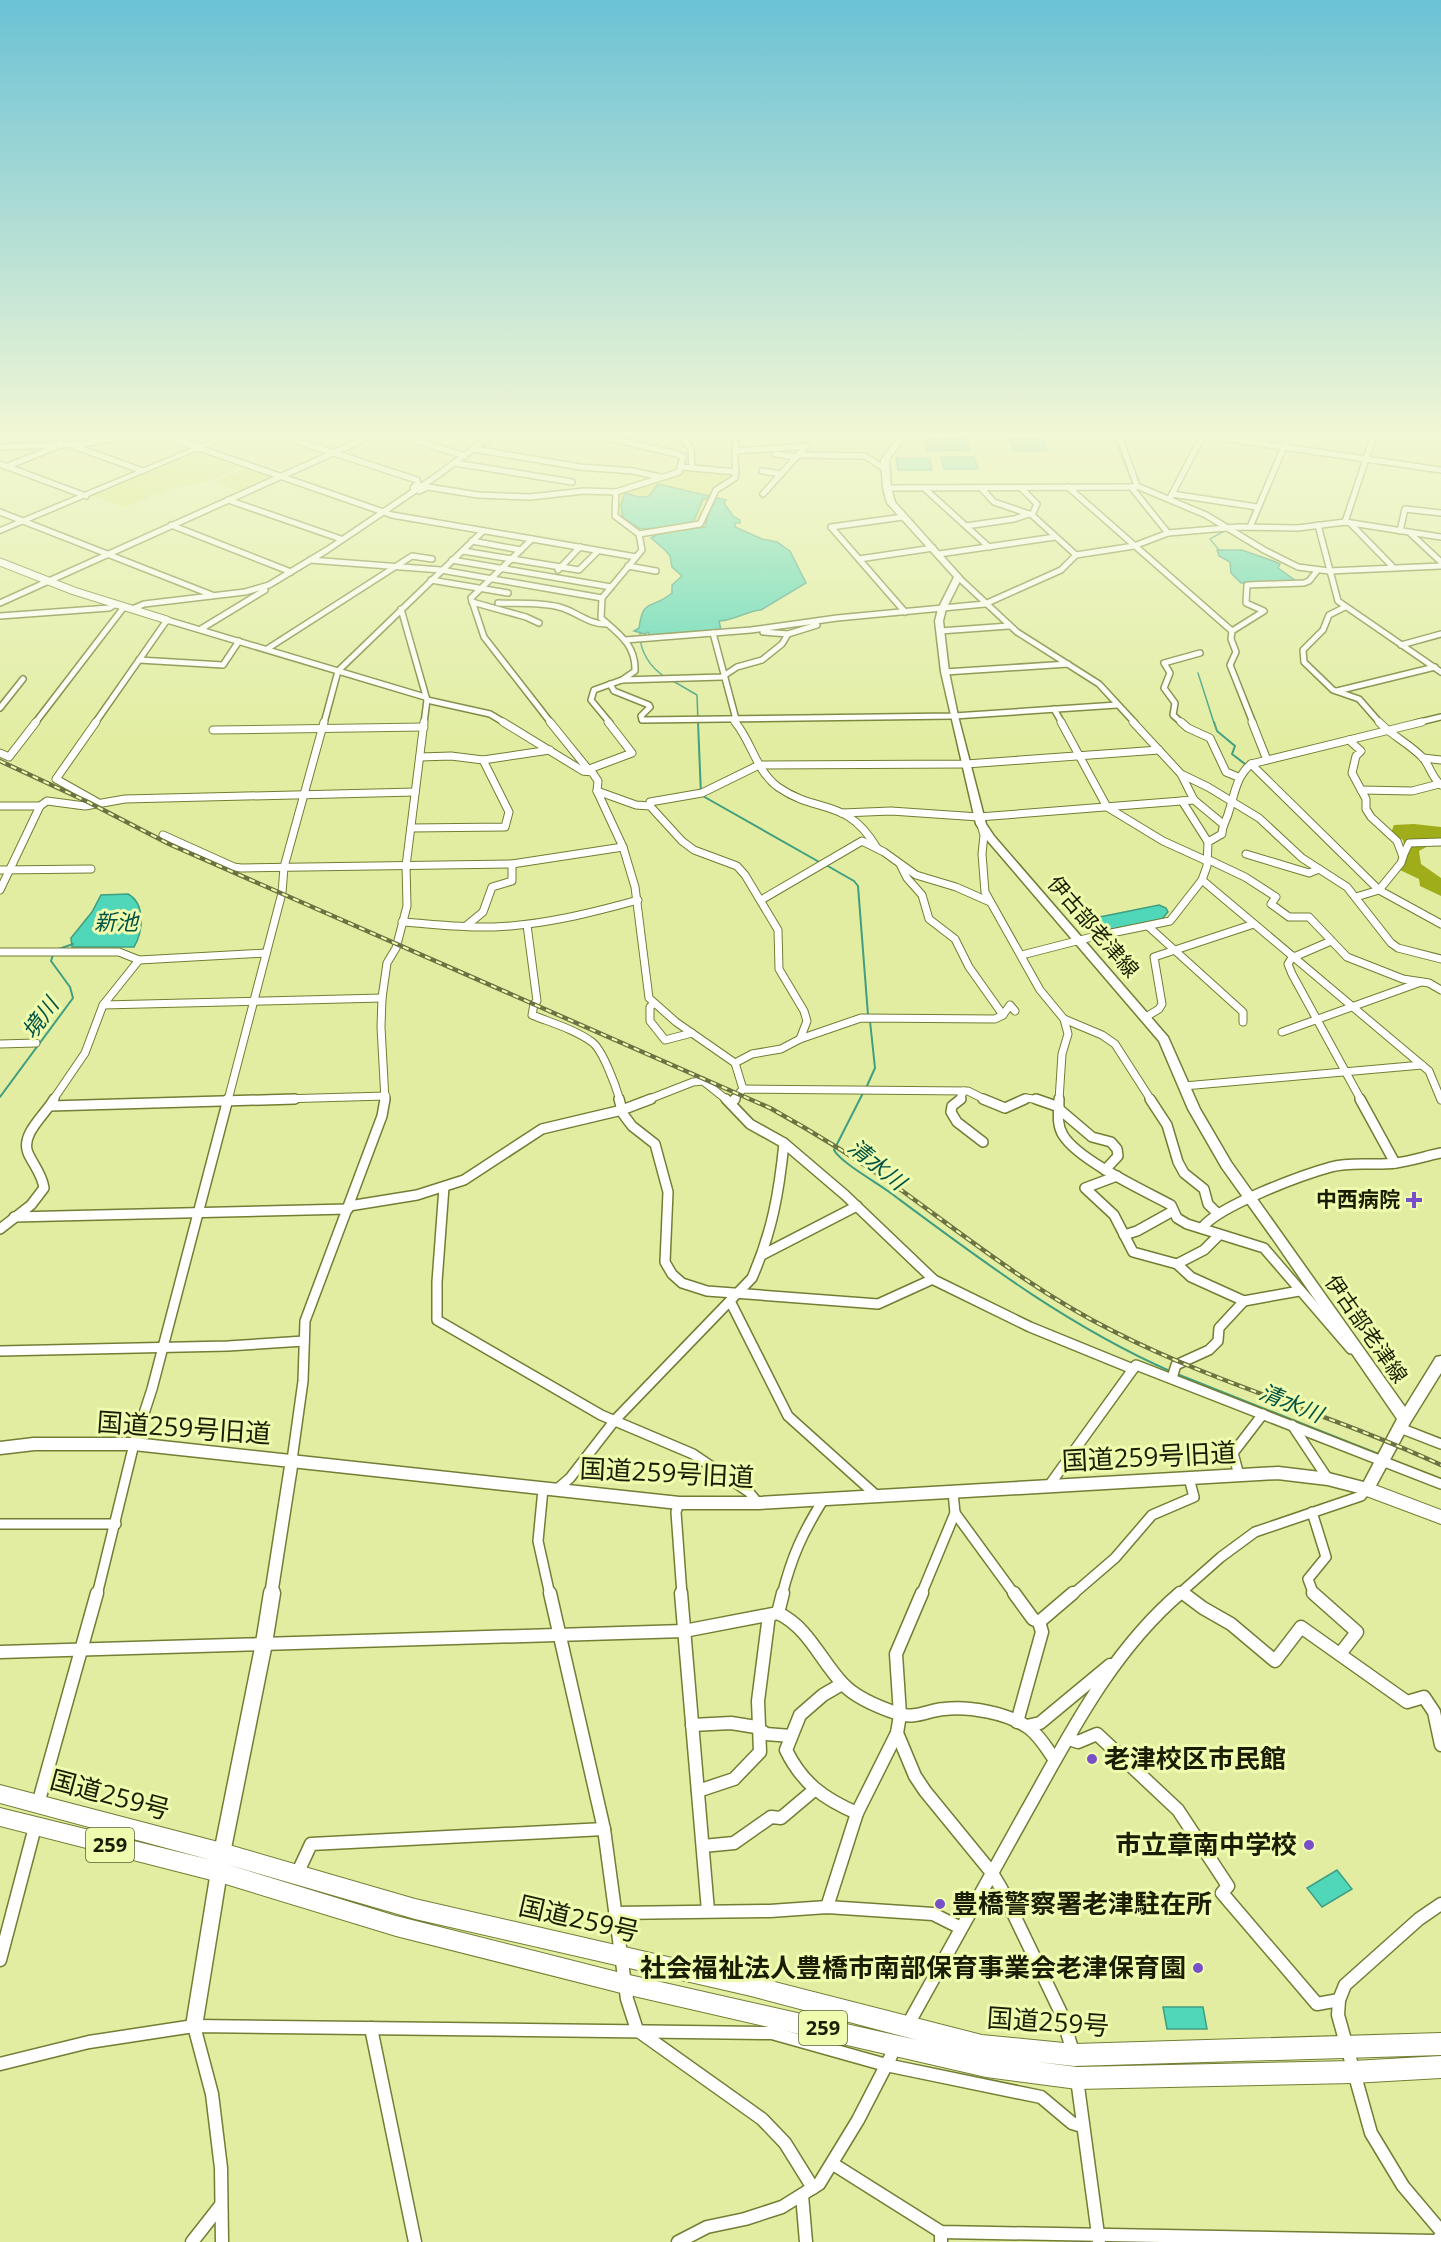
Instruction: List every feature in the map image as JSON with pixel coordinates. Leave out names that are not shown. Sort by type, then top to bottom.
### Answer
[{"type":"highway","points":[[1366,1489],[1441,1517]]},
{"type":"highway","name":"国道259号","points":[[0,1794],[221,1862],[396,1926],[625,1984],[986,2066],[1077,2078],[1353,2072],[1441,2067]]},
{"type":"highway","name":"国道259号","points":[[0,1817],[35,1827],[296,1874],[415,1909],[752,1986],[982,2046],[1074,2055],[1441,2044]]},
{"type":"main road","points":[[925,540],[958,577]]},
{"type":"main road","name":"伊古部老津線","points":[[958,577],[942,609],[939,621],[945,672],[954,716],[980,820],[990,838],[1164,1040],[1184,1086],[1226,1165],[1365,1360],[1403,1423]]},
{"type":"main road","points":[[1366,1489],[1441,1361]]},
{"type":"street","points":[[72,540],[215,597]]},
{"type":"street","points":[[0,603],[139,540]]},
{"type":"street","points":[[208,540],[291,572]]},
{"type":"street","points":[[0,616],[124,607],[244,592],[268,585],[340,540]]},
{"type":"street","points":[[38,1804],[83,1649],[116,1524],[134,1444],[163,1348],[282,893],[284,867],[338,670],[474,540]]},
{"type":"street","points":[[531,540],[471,598],[484,637],[586,770]]},
{"type":"street","points":[[536,540],[636,557]]},
{"type":"street","points":[[622,680],[635,671],[634,650],[601,618],[602,598],[642,550],[640,540]]},
{"type":"street","points":[[842,540],[905,612]]},
{"type":"street","points":[[981,540],[989,547]]},
{"type":"street","points":[[859,559],[989,547],[1038,540]]},
{"type":"street","points":[[1058,540],[1076,555]]},
{"type":"street","points":[[1127,540],[1232,632]]},
{"type":"street","points":[[625,640],[751,630],[825,620],[986,604],[1061,570],[1076,555],[1134,546],[1151,540]]},
{"type":"street","points":[[1249,540],[1289,562],[1317,571],[1441,564]]},
{"type":"street","points":[[1321,540],[1338,601],[1401,645],[1438,667],[1441,672]]},
{"type":"street","points":[[1365,540],[1392,566]]},
{"type":"street","points":[[1417,540],[1441,564]]},
{"type":"street","points":[[472,542],[521,550]]},
{"type":"street","points":[[541,587],[580,547]]},
{"type":"street","points":[[463,551],[579,570],[598,550]]},
{"type":"street","points":[[267,649],[414,555],[432,559]]},
{"type":"street","points":[[310,560],[441,570],[602,598]]},
{"type":"street","points":[[452,560],[611,587]]},
{"type":"street","points":[[0,562],[47,582],[124,607],[426,698],[490,714],[592,772],[598,781],[597,791],[623,847],[638,900],[649,998],[653,1004],[735,1063],[743,1089]]},
{"type":"street","points":[[628,566],[656,571]]},
{"type":"street","points":[[1267,760],[1230,664],[1236,652],[1231,639],[1232,632],[1264,611],[1246,603],[1247,585],[1304,584],[1317,571]]},
{"type":"street","points":[[958,577],[1009,626],[1099,684],[1180,774],[1194,800],[1223,824]]},
{"type":"street","points":[[431,579],[508,593]]},
{"type":"street","points":[[496,605],[518,583]]},
{"type":"street","points":[[201,629],[268,588],[268,585]]},
{"type":"street","points":[[472,602],[496,605],[551,605],[569,610],[597,625],[607,624]]},
{"type":"street","points":[[496,605],[539,623]]},
{"type":"street","points":[[0,753],[9,757],[124,607]]},
{"type":"street","points":[[1345,607],[1329,615],[1323,630],[1303,650],[1304,662],[1337,691],[1359,699],[1387,731],[1423,758],[1440,784],[1412,791],[1361,790]]},
{"type":"street","points":[[222,2242],[221,2168],[212,2094],[194,2025],[221,1862],[264,1643],[303,1380],[305,1321],[382,1116],[386,1096],[381,1027],[382,998],[387,963],[396,948],[407,906],[406,866],[426,698],[401,609]]},
{"type":"street","points":[[98,802],[56,779],[167,620]]},
{"type":"street","points":[[751,630],[798,633],[825,620]]},
{"type":"street","points":[[940,631],[1009,626]]},
{"type":"street","points":[[713,633],[734,720],[744,730],[759,765],[769,779],[786,791],[855,820],[877,848],[916,875],[956,887],[990,902]]},
{"type":"street","points":[[586,770],[632,753],[591,700],[594,690],[622,680],[722,677],[737,667],[762,660],[782,644],[788,634]]},
{"type":"street","points":[[1401,645],[1441,634]]},
{"type":"street","points":[[139,660],[223,665],[239,641]]},
{"type":"street","points":[[1200,653],[1164,663],[1170,673],[1164,688],[1175,703],[1173,715],[1188,728],[1210,738],[1226,772],[1238,777]]},
{"type":"street","points":[[945,672],[1068,664]]},
{"type":"street","points":[[1337,691],[1438,667]]},
{"type":"street","points":[[0,708],[23,679]]},
{"type":"street","points":[[610,684],[614,691],[649,705],[650,707],[641,716],[642,720],[954,716],[1117,705]]},
{"type":"street","points":[[1054,709],[1107,807],[1163,841],[1245,877],[1276,897],[1271,904],[1289,917],[1309,917],[1347,957],[1381,971],[1422,982],[1441,990]]},
{"type":"street","points":[[1208,842],[1222,834],[1223,824],[1234,802],[1238,777],[1251,764],[1441,717]]},
{"type":"street","points":[[213,730],[424,727]]},
{"type":"street","points":[[1349,740],[1361,751],[1356,756],[1352,773],[1366,799],[1366,810],[1397,842],[1403,857]]},
{"type":"street","points":[[420,758],[452,756],[483,760],[550,750]]},
{"type":"street","points":[[650,806],[650,802],[699,794],[759,765],[966,764],[1160,750]]},
{"type":"street","points":[[1423,758],[1441,760]]},
{"type":"street","points":[[411,828],[505,827],[509,812],[483,760]]},
{"type":"street","points":[[1251,764],[1379,890],[1441,924]]},
{"type":"street","points":[[1180,774],[1260,818],[1319,870],[1347,887],[1391,943],[1398,948],[1441,959]]},
{"type":"street","points":[[597,791],[605,792],[630,804],[650,806],[682,841],[694,849],[737,866],[761,900],[778,930],[779,969],[804,1011],[807,1021],[800,1039]]},
{"type":"street","points":[[0,890],[40,806],[43,802],[50,800],[86,806],[98,802],[135,798],[415,792]]},
{"type":"street","points":[[842,813],[891,811],[980,820],[1194,800]]},
{"type":"street","points":[[1022,956],[1080,940],[1163,924],[1176,916],[1202,880],[1207,860],[1208,842],[1182,801]]},
{"type":"street","points":[[0,806],[40,806]]},
{"type":"street","points":[[980,820],[984,835],[982,854],[986,892],[990,902],[1040,990],[1064,1019],[1068,1034],[1062,1054],[1058,1123],[1063,1136],[1105,1170],[1172,1205],[1177,1218],[1187,1224],[1264,1248],[1353,1352],[1365,1360]]},
{"type":"street","points":[[163,835],[234,867],[512,864],[623,847]]},
{"type":"street","points":[[1356,897],[1379,890],[1401,863],[1408,843],[1425,840],[1441,842]]},
{"type":"street","points":[[761,900],[858,841],[877,848]]},
{"type":"street","points":[[1246,854],[1309,873],[1319,870]]},
{"type":"street","points":[[466,926],[483,912],[492,887],[512,880],[512,864]]},
{"type":"street","points":[[901,866],[907,878],[922,895],[929,919],[955,939],[969,966],[1003,1015]]},
{"type":"street","points":[[0,870],[91,869]]},
{"type":"street","points":[[1202,880],[1422,1065],[1433,1078],[1441,1100]]},
{"type":"street","points":[[402,922],[466,926],[527,925],[590,913],[638,900]]},
{"type":"street","points":[[1146,1017],[1159,1010],[1162,1004],[1154,957],[1254,924]]},
{"type":"street","points":[[527,925],[537,1001],[534,1004],[532,1015],[594,1043],[616,1086],[622,1110],[632,1126],[652,1140],[668,1192],[665,1262],[668,1270],[676,1279],[691,1287],[734,1297],[878,1305],[933,1279]]},
{"type":"street","points":[[1149,927],[1243,1012],[1243,1022]]},
{"type":"street","points":[[1331,941],[1293,957],[1288,964],[1316,1020],[1395,1163]]},
{"type":"street","points":[[0,952],[119,951],[139,960],[266,953]]},
{"type":"street","points":[[0,1229],[31,1205],[44,1188],[26,1146],[34,1124],[50,1106],[85,1053],[103,1005],[139,960]]},
{"type":"street","points":[[1282,1032],[1422,982]]},
{"type":"street","points":[[103,1005],[382,998]]},
{"type":"street","points":[[653,1004],[650,1007],[650,1021],[665,1040],[692,1033]]},
{"type":"street","points":[[735,1063],[752,1054],[781,1049],[800,1039],[870,1018],[995,1019],[1003,1015],[1010,1005],[1015,1011]]},
{"type":"street","points":[[1064,1019],[1102,1035],[1115,1044],[1167,1125],[1178,1162],[1184,1173],[1204,1189],[1208,1204],[1217,1213]]},
{"type":"street","points":[[0,1044],[36,1043]]},
{"type":"street","points":[[1184,1086],[1422,1065]]},
{"type":"street","points":[[14,1217],[348,1207],[417,1195],[464,1180],[542,1129],[622,1110],[693,1082],[703,1081],[731,1103],[750,1124],[784,1143],[857,1206],[933,1279],[1030,1327],[1133,1369]]},
{"type":"street","points":[[731,1103],[743,1089]]},
{"type":"street","points":[[743,1089],[964,1091],[1005,1108],[1014,1106],[1026,1098],[1034,1098],[1059,1108],[1092,1137],[1111,1142],[1117,1149],[1118,1156],[1105,1170]]},
{"type":"street","points":[[964,1091],[961,1099],[952,1106],[951,1113],[957,1122],[983,1142]]},
{"type":"street","points":[[50,1106],[386,1096]]},
{"type":"street","points":[[784,1143],[778,1195],[762,1255],[752,1278],[615,1420],[570,1478],[549,1489],[538,1541],[560,1634],[571,1695],[604,1829],[620,1956],[637,2030],[762,2119],[785,2143],[808,2192],[806,2242]]},
{"type":"street","points":[[1202,1228],[1217,1213],[1249,1198],[1331,1167],[1350,1164],[1395,1163],[1441,1154]]},
{"type":"street","points":[[1117,1176],[1085,1188],[1107,1206],[1132,1252],[1177,1264],[1191,1277],[1244,1301],[1299,1291]]},
{"type":"street","points":[[444,1187],[436,1282],[438,1320],[441,1324],[601,1415],[693,1454],[749,1492],[758,1503]]},
{"type":"street","points":[[762,1255],[857,1206]]},
{"type":"street","points":[[1124,1235],[1173,1211]]},
{"type":"street","points":[[1177,1264],[1204,1250],[1219,1235]]},
{"type":"street","points":[[1264,1248],[1274,1240],[1280,1239]]},
{"type":"street","points":[[734,1297],[788,1416],[878,1497]]},
{"type":"street","points":[[1173,1374],[1176,1365],[1185,1358],[1209,1350],[1218,1341],[1219,1328],[1244,1301]]},
{"type":"street","points":[[0,1351],[163,1348],[304,1341]]},
{"type":"street","points":[[1048,1487],[1136,1365],[1173,1374],[1263,1414],[1385,1457],[1441,1484]]},
{"type":"street","points":[[1239,1475],[1233,1453],[1263,1414]]},
{"type":"street","points":[[1403,1423],[1441,1444]]},
{"type":"street","points":[[1292,1425],[1328,1479]]},
{"type":"street","name":"国道259号旧道","points":[[0,1448],[34,1444],[134,1444],[679,1503],[823,1500],[1278,1473],[1328,1479],[1366,1489]]},
{"type":"street","points":[[1039,1622],[1115,1558],[1152,1515],[1194,1497],[1189,1478]]},
{"type":"street","points":[[911,2019],[1056,1760],[1116,1660],[1151,1618],[1221,1557],[1255,1532],[1361,1496],[1366,1489]]},
{"type":"street","points":[[952,1492],[955,1512],[1033,1619],[1039,1622],[1042,1632],[1022,1724]]},
{"type":"street","points":[[698,1791],[734,1779],[760,1752],[756,1727],[761,1654],[791,1559],[803,1532],[823,1500]]},
{"type":"street","points":[[679,1503],[676,1512],[684,1631],[708,1911]]},
{"type":"street","points":[[827,1907],[857,1813],[897,1733],[900,1714],[896,1654],[955,1512]]},
{"type":"street","points":[[1312,1512],[1326,1557],[1308,1579],[1309,1586],[1313,1594],[1357,1632],[1340,1654]]},
{"type":"street","points":[[0,1524],[116,1524]]},
{"type":"street","points":[[1182,1592],[1203,1608],[1231,1624],[1275,1661],[1301,1627],[1407,1702],[1424,1697],[1430,1701],[1441,1745]]},
{"type":"street","points":[[0,1652],[684,1631],[774,1614],[784,1615],[796,1625],[842,1684],[856,1695],[900,1714],[911,1715],[946,1708],[972,1709],[1022,1724],[1040,1723],[1116,1660]]},
{"type":"street","points":[[842,1684],[823,1695],[800,1715],[798,1725],[786,1750],[813,1791],[857,1813]]},
{"type":"street","points":[[692,1725],[731,1723],[756,1727],[766,1734],[791,1736]]},
{"type":"street","points":[[1022,1724],[1056,1760]]},
{"type":"street","points":[[897,1733],[915,1776],[925,1791],[992,1873],[1061,2013],[1074,2055],[1099,2239]]},
{"type":"street","points":[[1069,1739],[1078,1742],[1096,1734],[1178,1810],[1228,1886],[1222,1893],[1244,1919],[1317,2004],[1339,2000]]},
{"type":"street","points":[[703,1846],[734,1843],[771,1817],[781,1818],[813,1791]]},
{"type":"street","points":[[0,1957],[35,1827]]},
{"type":"street","points":[[296,1874],[310,1844],[604,1829]]},
{"type":"street","points":[[1441,1904],[1419,1919],[1345,1984],[1339,2000],[1338,2015],[1375,2141],[1403,2186],[1441,2231]]},
{"type":"street","points":[[615,1913],[770,1911],[827,1907],[933,1914],[962,1928]]},
{"type":"street","points":[[0,2064],[89,2042],[194,2025],[772,2033],[1041,2097],[1072,2123],[1082,2126]]},
{"type":"street","points":[[371,2028],[415,2242]]},
{"type":"street","points":[[678,2242],[706,2227],[782,2207],[819,2184],[858,2120],[888,2061]]},
{"type":"street","points":[[833,2164],[941,2237],[1437,2241],[1441,2237]]},
{"type":"street","points":[[192,2242],[221,2205]]},
{"type":"green space","points":[[1414,824],[1441,827],[1441,839],[1419,851],[1421,864],[1441,878],[1441,896],[1420,886],[1419,879],[1400,870],[1407,857],[1403,840],[1391,833],[1394,825]]},
{"type":"water","points":[[653,540],[765,540],[777,542],[790,551],[806,583],[761,610],[719,621],[721,630],[650,635],[648,632],[645,634],[634,631],[639,628],[646,608],[672,593],[672,585],[682,576],[672,567],[670,556]]},
{"type":"water","points":[[1217,550],[1242,550],[1276,562],[1280,564],[1278,568],[1299,583],[1241,583],[1231,573],[1230,562],[1219,556]]},
{"type":"water","name":"新池","points":[[128,894],[138,904],[141,919],[134,947],[72,947],[71,938],[92,912],[101,895]]},
{"type":"water","points":[[1159,905],[1166,908],[1168,912],[1162,919],[1094,933],[1084,923],[1085,920]]},
{"type":"water","points":[[1337,1870],[1352,1889],[1322,1907],[1307,1888]]},
{"type":"water","points":[[1163,2007],[1203,2007],[1207,2029],[1167,2029]]},
{"type":"waterway","points":[[1211,540],[1219,550]]},
{"type":"waterway","name":"清水川","points":[[640,632],[641,646],[647,658],[665,677]]},
{"type":"waterway","points":[[1198,673],[1214,723]]},
{"type":"waterway","name":"清水川","points":[[673,681],[697,695],[698,723]]},
{"type":"waterway","name":"清水川","points":[[698,722],[701,795],[821,863]]},
{"type":"waterway","points":[[1214,722],[1217,731],[1235,746],[1232,754],[1245,764]]},
{"type":"waterway","name":"清水川","points":[[826,865],[854,881],[858,886],[868,1015]]},
{"type":"waterway","name":"境川","points":[[56,950],[73,944]]},
{"type":"waterway","name":"境川","points":[[0,1097],[73,998],[70,987],[51,961],[53,955]]},
{"type":"waterway","name":"清水川","points":[[866,1088],[875,1068],[870,1021]]},
{"type":"waterway","name":"清水川","points":[[863,1093],[834,1150],[844,1161],[886,1189],[959,1244],[1061,1313],[1134,1354],[1172,1372]]},
{"type":"waterway","name":"清水川","points":[[1177,1374],[1381,1455]]},
{"type":"railway","points":[[0,761],[88,802],[169,844],[770,1108],[869,1168],[1004,1265],[1058,1300],[1113,1331],[1194,1368],[1441,1465]]},
{"type":"place","name":"中西病院","points":[[1414,1200]]},
{"type":"place","name":"老津校区市民館","points":[[1092,1759]]},
{"type":"place","name":"市立章南中学校","points":[[1309,1845]]},
{"type":"place","name":"豊橋警察署老津駐在所","points":[[940,1904]]},
{"type":"place","name":"社会福祉法人豊橋市南部保育事業会老津保育園","points":[[1198,1968]]}]
